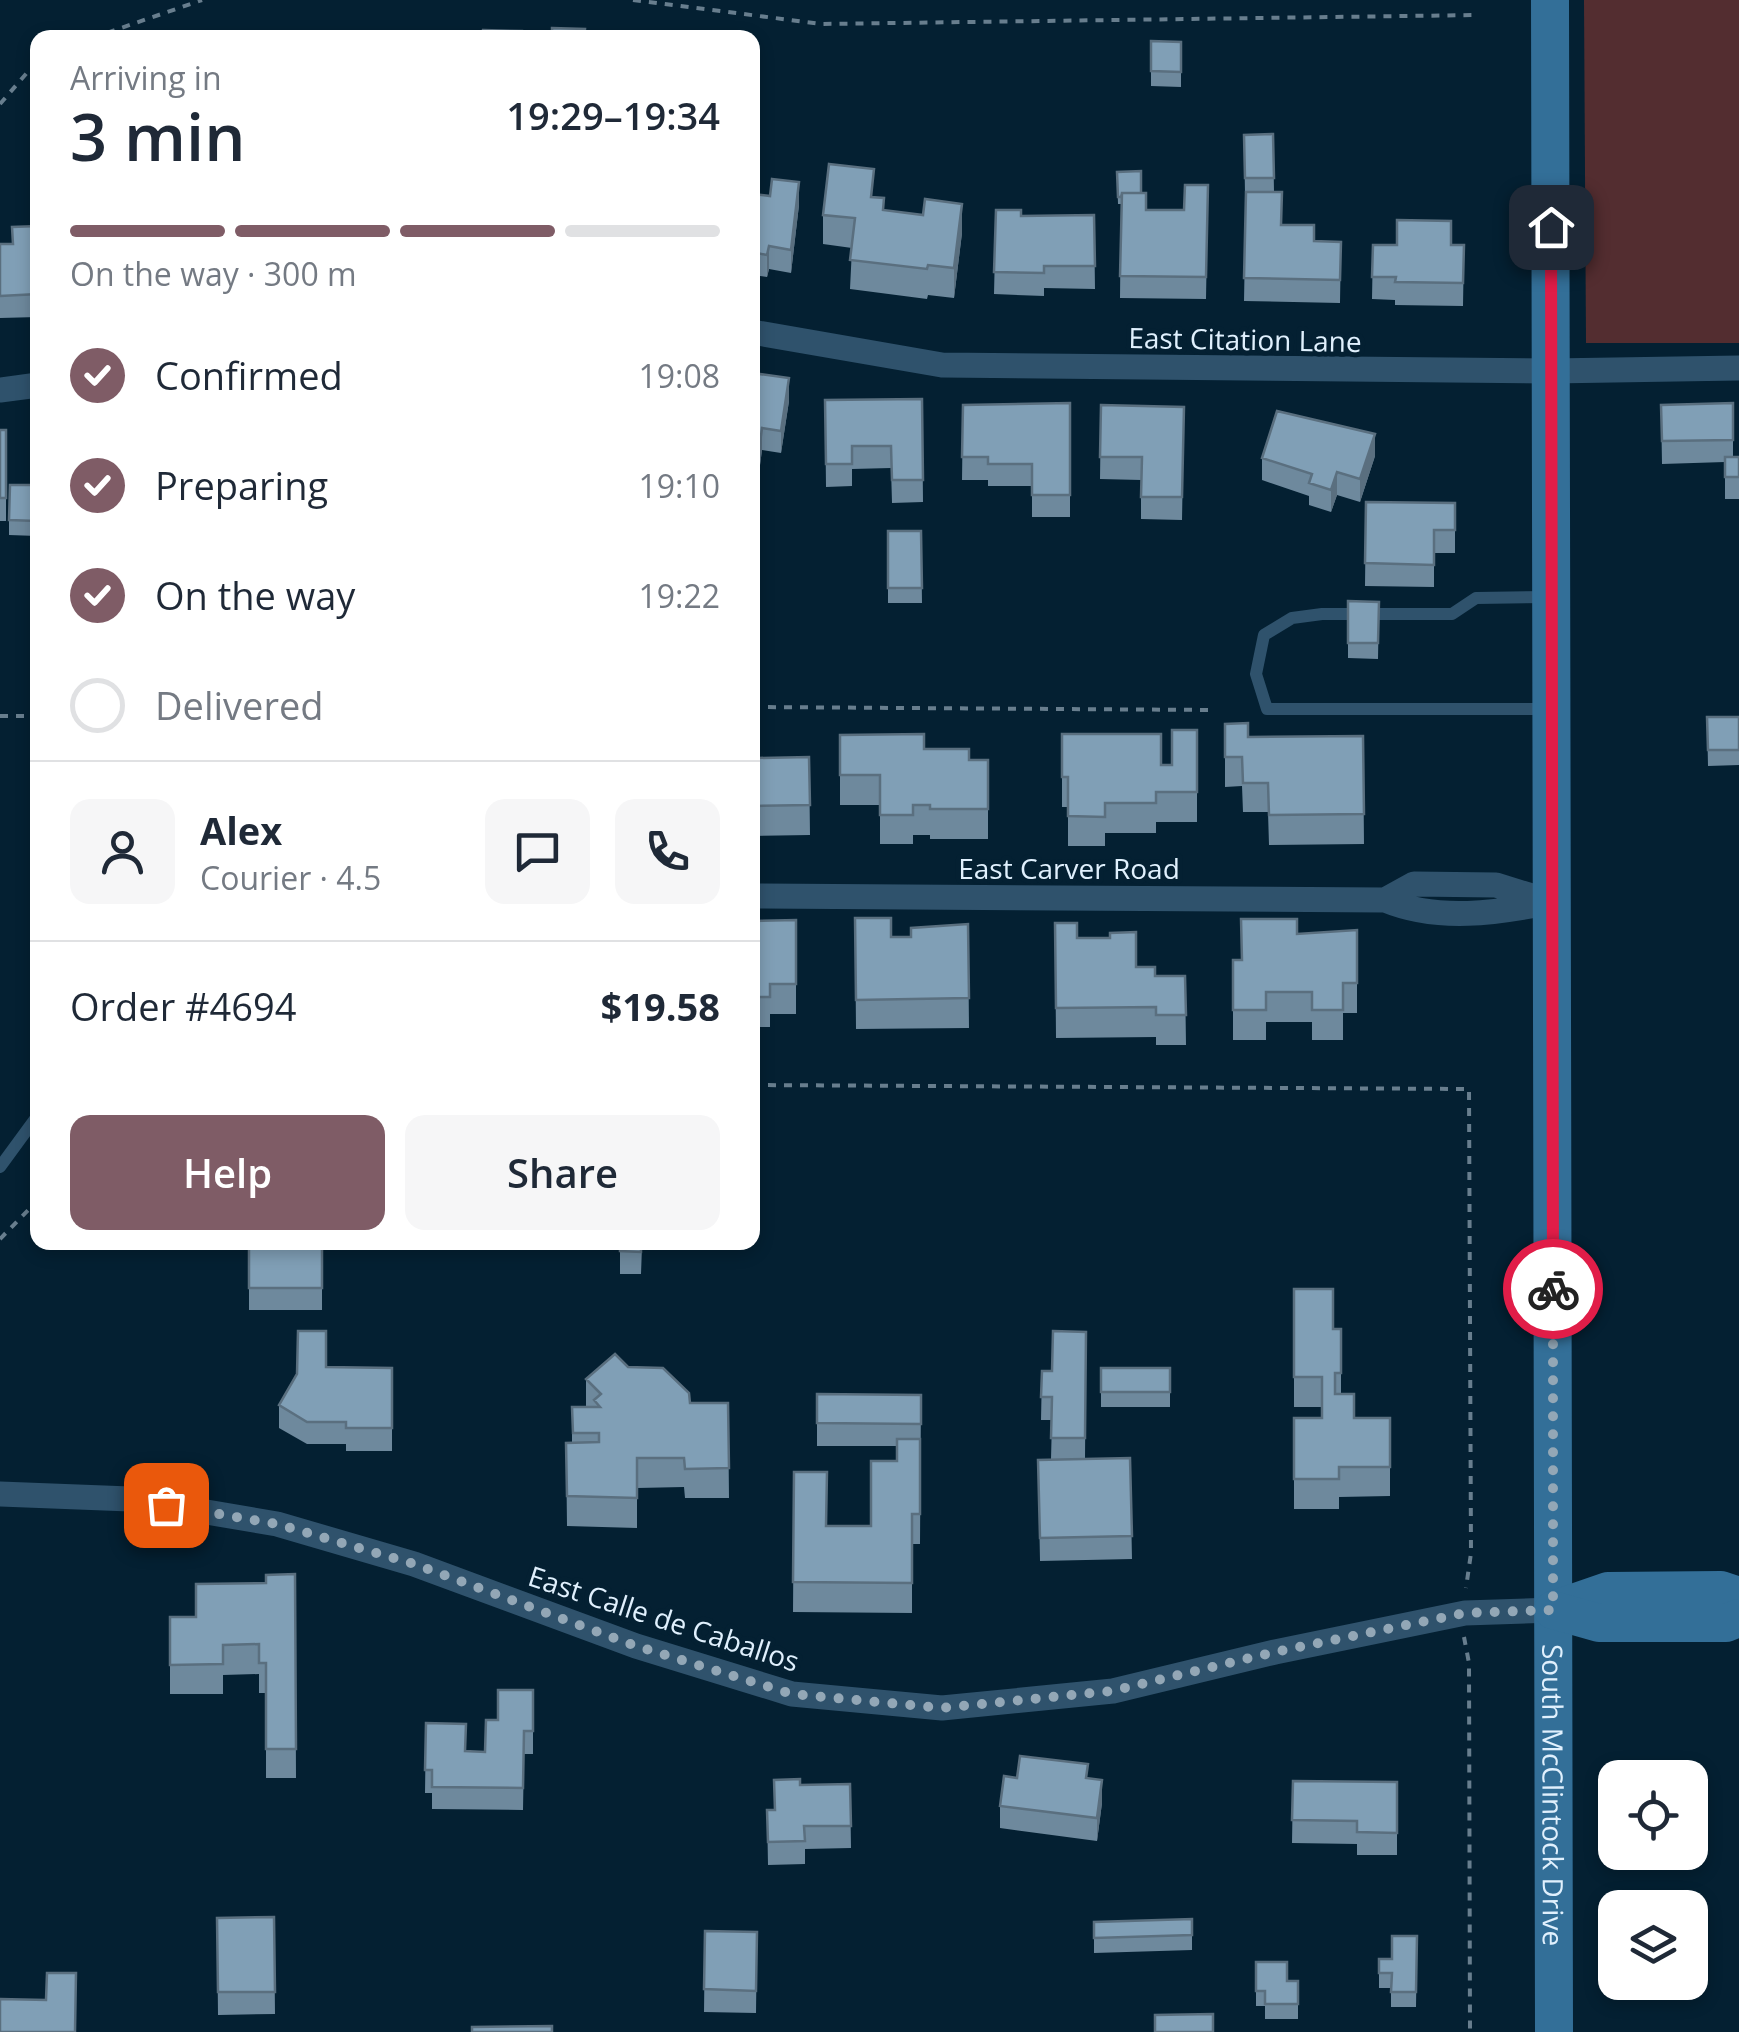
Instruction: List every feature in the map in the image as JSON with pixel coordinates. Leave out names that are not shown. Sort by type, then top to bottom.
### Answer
[{"type":"main road","name":"South McClintock Drive","points":[[1550,0],[1554,2032]]},
{"type":"main road","points":[[1553,1610],[1608,1591],[1721,1590],[1739,1596]]},
{"type":"main road","points":[[1553,1610],[1599,1624],[1726,1623],[1739,1618]]},
{"type":"street","name":"East Citation Lane","points":[[760,333],[942,365],[1551,371],[1739,368]]},
{"type":"street","points":[[0,390],[30,386]]},
{"type":"street","name":"East Carver Road","points":[[760,896],[1385,900],[1414,884],[1463,884],[1496,885],[1552,902]]},
{"type":"street","name":"East Calle de Caballos","points":[[0,1494],[130,1499],[277,1524],[414,1564],[636,1646],[792,1694],[942,1708],[1112,1691],[1465,1613],[1553,1610]]},
{"type":"lane","points":[[1551,597],[1476,598],[1452,614],[1322,614],[1292,618],[1264,634],[1256,674],[1267,709],[1552,709]]},
{"type":"lane","points":[[0,1167],[30,1126]]},
{"type":"path","points":[[115,30],[202,0]]},
{"type":"path","points":[[633,0],[822,24],[1480,14]]},
{"type":"path","points":[[0,104],[30,69]]},
{"type":"path","points":[[760,707],[1214,710]]},
{"type":"path","points":[[0,716],[30,716]]},
{"type":"path","points":[[760,1086],[1469,1089],[1471,1553],[1464,1646],[1469,1663],[1470,2032]]},
{"type":"path","points":[[0,1238],[30,1208]]},
{"type":"shaded area","points":[[1584,0],[1739,0],[1739,343],[1586,343]]},
{"type":"building","points":[[1151,41],[1181,42],[1181,72],[1151,71]]},
{"type":"building","points":[[1273,134],[1274,178],[1245,178],[1244,135]]},
{"type":"building","points":[[829,164],[874,169],[871,197],[884,198],[883,210],[923,215],[925,199],[962,204],[954,268],[928,265],[927,269],[850,260],[855,218],[823,215]]},
{"type":"building","points":[[1141,171],[1141,193],[1122,193],[1118,197],[1117,172]]},
{"type":"building","points":[[772,179],[799,182],[791,250],[769,246],[767,255],[760,254],[760,195],[770,196]]},
{"type":"building","points":[[1185,185],[1208,185],[1206,277],[1120,276],[1122,193],[1146,193],[1146,210],[1184,210]]},
{"type":"building","points":[[1246,192],[1282,192],[1281,225],[1314,225],[1314,241],[1341,242],[1340,280],[1244,278]]},
{"type":"building","points":[[996,210],[1021,210],[1021,216],[1094,215],[1095,266],[1044,266],[1044,273],[994,272]]},
{"type":"building","points":[[1397,220],[1451,221],[1451,245],[1464,245],[1463,283],[1395,282],[1396,277],[1372,277],[1373,245],[1397,245]]},
{"type":"building","points":[[30,226],[30,294],[0,296],[0,244],[13,244],[12,227]]},
{"type":"building","points":[[760,374],[789,378],[781,431],[762,428],[760,443]]},
{"type":"building","points":[[922,399],[923,480],[892,480],[891,446],[852,446],[852,464],[826,464],[825,400]]},
{"type":"building","points":[[1070,403],[1070,495],[1032,495],[1032,464],[988,464],[988,457],[962,457],[963,405]]},
{"type":"building","points":[[1733,403],[1733,440],[1662,441],[1661,405]]},
{"type":"building","points":[[1101,405],[1184,407],[1182,497],[1141,497],[1142,457],[1100,457]]},
{"type":"building","points":[[1277,411],[1375,434],[1360,479],[1337,472],[1331,490],[1309,483],[1312,474],[1262,458]]},
{"type":"building","points":[[0,430],[6,430],[6,498],[0,498]]},
{"type":"building","points":[[1725,457],[1739,457],[1739,477],[1725,477]]},
{"type":"building","points":[[10,485],[30,485],[30,521],[9,520]]},
{"type":"building","points":[[1366,502],[1455,503],[1455,530],[1434,530],[1434,565],[1365,563]]},
{"type":"building","points":[[888,531],[921,531],[922,588],[888,588]]},
{"type":"building","points":[[1348,601],[1379,602],[1378,643],[1348,643]]},
{"type":"building","points":[[1707,717],[1739,717],[1739,750],[1708,750]]},
{"type":"building","points":[[1248,723],[1248,737],[1363,736],[1364,814],[1269,815],[1268,783],[1243,783],[1242,757],[1225,757],[1225,724]]},
{"type":"building","points":[[1172,730],[1197,730],[1197,792],[1156,792],[1156,803],[1105,803],[1105,817],[1068,816],[1068,777],[1062,777],[1062,734],[1161,734],[1161,765],[1172,765]]},
{"type":"building","points":[[924,734],[924,749],[969,749],[969,760],[988,760],[988,809],[930,809],[930,805],[913,805],[913,815],[880,815],[880,775],[840,775],[840,735]]},
{"type":"building","points":[[809,757],[810,805],[760,806],[760,758]]},
{"type":"building","points":[[855,918],[891,918],[891,937],[911,937],[911,928],[968,924],[969,998],[856,1000]]},
{"type":"building","points":[[1241,919],[1297,919],[1297,934],[1357,930],[1357,983],[1343,983],[1343,1010],[1312,1010],[1312,992],[1266,992],[1266,1010],[1233,1010],[1233,960],[1242,960]]},
{"type":"building","points":[[796,920],[796,984],[770,984],[770,997],[760,997],[760,921]]},
{"type":"building","points":[[1055,923],[1077,923],[1077,938],[1110,938],[1110,933],[1136,932],[1136,967],[1155,967],[1155,976],[1185,976],[1186,1015],[1156,1015],[1156,1007],[1056,1008]]},
{"type":"building","points":[[249,1250],[322,1250],[322,1288],[249,1288]]},
{"type":"building","points":[[1294,1289],[1333,1289],[1333,1329],[1341,1329],[1341,1373],[1335,1373],[1335,1394],[1354,1394],[1354,1418],[1390,1418],[1390,1467],[1339,1467],[1339,1479],[1294,1479],[1294,1418],[1322,1418],[1322,1377],[1294,1377]]},
{"type":"building","points":[[298,1331],[326,1331],[326,1367],[392,1368],[392,1428],[346,1428],[346,1422],[307,1422],[279,1405],[297,1374]]},
{"type":"building","points":[[1053,1331],[1086,1332],[1085,1438],[1051,1438],[1052,1397],[1041,1397],[1042,1371],[1052,1371]]},
{"type":"building","points":[[615,1354],[628,1367],[663,1368],[689,1393],[690,1403],[728,1403],[729,1468],[685,1469],[684,1458],[637,1458],[637,1498],[567,1496],[566,1443],[599,1442],[599,1433],[573,1433],[572,1407],[600,1407],[594,1400],[601,1394],[586,1379]]},
{"type":"building","points":[[1101,1368],[1170,1368],[1170,1392],[1101,1392]]},
{"type":"building","points":[[817,1394],[921,1395],[921,1424],[817,1423]]},
{"type":"building","points":[[897,1439],[920,1439],[920,1514],[912,1514],[912,1583],[793,1582],[794,1472],[827,1472],[826,1526],[871,1526],[871,1461],[897,1461]]},
{"type":"building","points":[[1130,1458],[1132,1536],[1040,1538],[1038,1460]]},
{"type":"building","points":[[295,1574],[296,1749],[266,1749],[266,1663],[259,1663],[259,1644],[223,1645],[223,1664],[170,1665],[170,1617],[196,1617],[196,1584],[266,1583],[266,1575]]},
{"type":"building","points":[[498,1690],[533,1690],[533,1731],[524,1731],[523,1788],[432,1787],[432,1770],[425,1770],[426,1723],[466,1724],[465,1751],[485,1752],[486,1720],[498,1720]]},
{"type":"building","points":[[1020,1756],[1088,1764],[1086,1778],[1102,1780],[1097,1818],[1000,1806],[1004,1776],[1017,1778]]},
{"type":"building","points":[[800,1779],[800,1785],[850,1784],[851,1826],[804,1826],[805,1841],[768,1842],[767,1810],[775,1810],[774,1780]]},
{"type":"building","points":[[1293,1781],[1397,1782],[1397,1833],[1357,1832],[1357,1821],[1292,1820]]},
{"type":"building","points":[[274,1917],[275,1992],[218,1992],[217,1918]]},
{"type":"building","points":[[1192,1919],[1192,1935],[1094,1938],[1094,1922]]},
{"type":"building","points":[[705,1931],[757,1932],[756,1991],[704,1989]]},
{"type":"building","points":[[1392,1936],[1417,1936],[1416,1992],[1391,1992],[1392,1973],[1379,1973],[1379,1959],[1392,1959]]},
{"type":"building","points":[[1256,1962],[1287,1962],[1287,1981],[1298,1981],[1298,2004],[1265,2004],[1265,1991],[1256,1991]]},
{"type":"building","points":[[47,1973],[76,1973],[75,2032],[0,2032],[0,1999],[46,2000]]},
{"type":"building","points":[[1213,2014],[1213,2032],[1155,2032],[1155,2015]]},
{"type":"building","points":[[552,2026],[552,2032],[472,2032],[472,2027]]},
{"type":"way so far","points":[[166,1505],[277,1524],[414,1564],[636,1646],[792,1694],[942,1708],[1112,1691],[1465,1613],[1553,1610],[1553,1289]]},
{"type":"route","points":[[1551,227],[1553,1289]]}]
